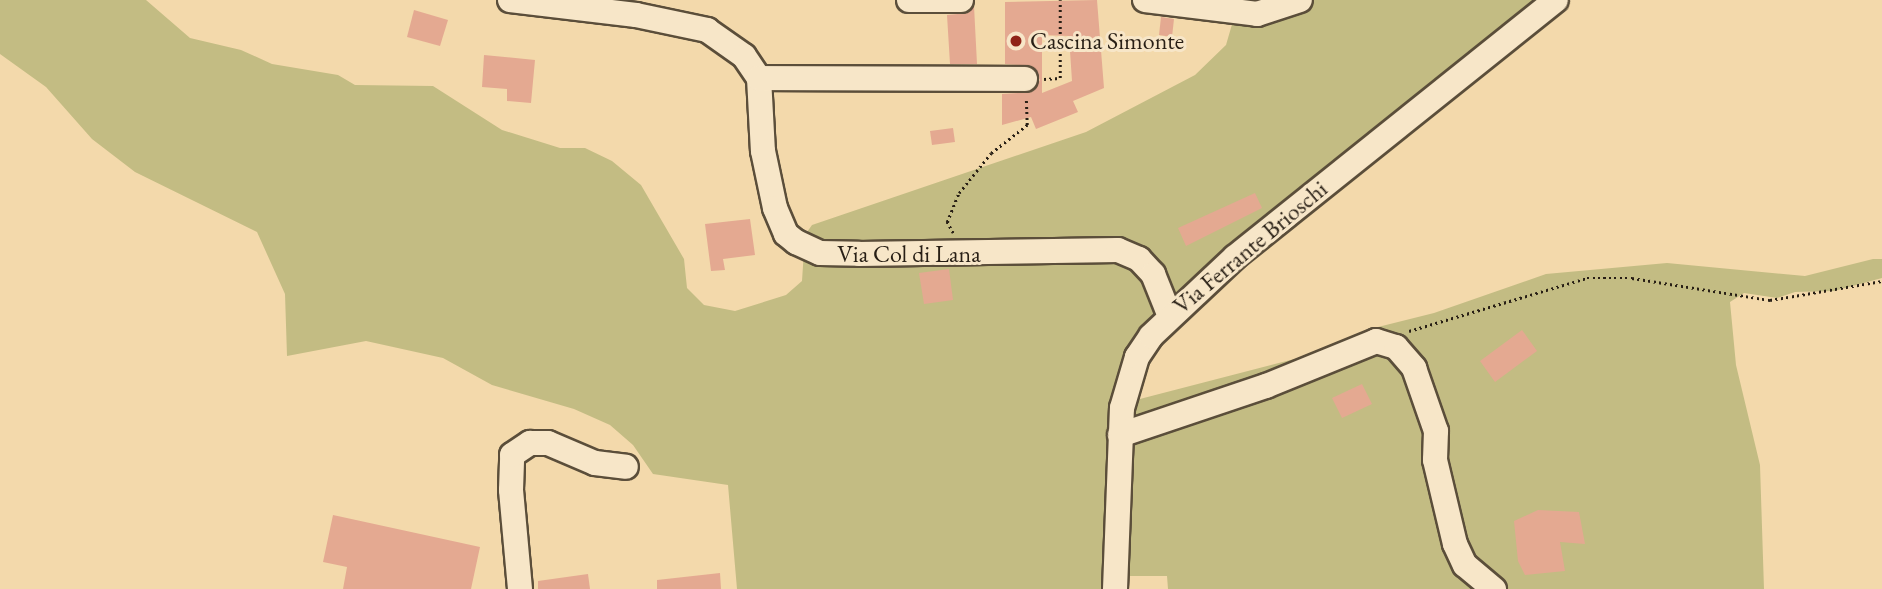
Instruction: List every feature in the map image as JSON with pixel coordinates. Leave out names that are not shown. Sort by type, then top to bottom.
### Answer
[{"type":"street","points":[[909,0],[961,0]]},
{"type":"street","points":[[1145,0],[1257,14],[1300,0]]},
{"type":"street","name":"Via Ferrante Brioschi","points":[[1115,589],[1122,408],[1137,357],[1169,314],[1556,0]]},
{"type":"street","points":[[517,1],[636,15],[707,30],[744,57],[759,78],[1025,79]]},
{"type":"street","name":"Via Col di Lana","points":[[759,78],[763,151],[775,208],[786,234],[796,242],[820,253],[859,254],[1118,250],[1139,259],[1153,274],[1169,314]]},
{"type":"street","points":[[1121,435],[1266,386],[1376,341],[1396,347],[1414,368],[1436,431],[1435,460],[1455,544],[1465,565],[1494,589]]},
{"type":"street","points":[[520,589],[511,490],[512,455],[530,443],[548,443],[595,463],[626,467]]},
{"type":"path","points":[[959,238],[947,222],[959,193],[991,153],[1027,125],[1025,79],[1060,78],[1060,0]]},
{"type":"path","points":[[1376,341],[1587,278],[1632,278],[1770,300],[1882,281]]},
{"type":"shaded area","points":[[0,0],[146,0],[190,38],[241,50],[272,64],[338,75],[355,85],[433,86],[502,130],[560,148],[585,148],[612,161],[641,185],[684,259],[687,288],[704,305],[735,311],[786,295],[802,281],[805,235],[812,225],[1086,132],[1195,75],[1226,45],[1235,14],[1204,0],[1556,0],[1151,336],[1136,400],[1314,354],[1370,329],[1434,313],[1546,274],[1667,263],[1805,276],[1882,259],[1882,278],[1834,291],[1795,292],[1777,298],[1744,293],[1730,302],[1736,365],[1760,465],[1764,589],[1168,589],[1167,576],[1116,576],[1115,589],[737,589],[728,485],[653,474],[633,445],[610,425],[574,409],[492,385],[443,358],[366,341],[287,356],[285,294],[257,232],[135,172],[92,139],[46,87],[0,54]]},
{"type":"building","points":[[1097,0],[1104,88],[1073,101],[1078,112],[1036,129],[1031,117],[1002,125],[1002,94],[1032,92],[1040,80],[1032,66],[1005,64],[1005,2]],"holes":[[[1042,35],[1069,36],[1072,81],[1042,93]]]},
{"type":"building","points":[[974,6],[977,64],[950,64],[947,15],[968,13]]},
{"type":"building","points":[[414,10],[448,20],[440,46],[407,37]]},
{"type":"building","points":[[1161,17],[1174,19],[1172,37],[1159,35]]},
{"type":"building","points":[[484,55],[535,60],[531,103],[507,101],[507,89],[482,87]]},
{"type":"building","points":[[953,128],[955,142],[932,145],[930,131]]},
{"type":"building","points":[[1255,193],[1262,208],[1186,246],[1178,228]]},
{"type":"building","points":[[750,219],[755,255],[723,259],[725,270],[711,271],[705,224]]},
{"type":"building","points":[[949,269],[953,300],[924,304],[919,273]]},
{"type":"building","points":[[1522,330],[1537,351],[1495,382],[1480,361]]},
{"type":"building","points":[[1362,384],[1372,404],[1342,418],[1332,398]]},
{"type":"building","points":[[1538,510],[1579,512],[1585,544],[1560,542],[1565,571],[1525,575],[1518,561],[1514,521]]},
{"type":"building","points":[[333,515],[480,547],[471,589],[343,589],[347,567],[323,562]]},
{"type":"building","points":[[720,573],[721,589],[657,589],[657,580]]},
{"type":"building","points":[[588,574],[590,589],[538,589],[538,581]]},
{"type":"place","name":"Cascina Simonte","points":[[1016,41]]}]
